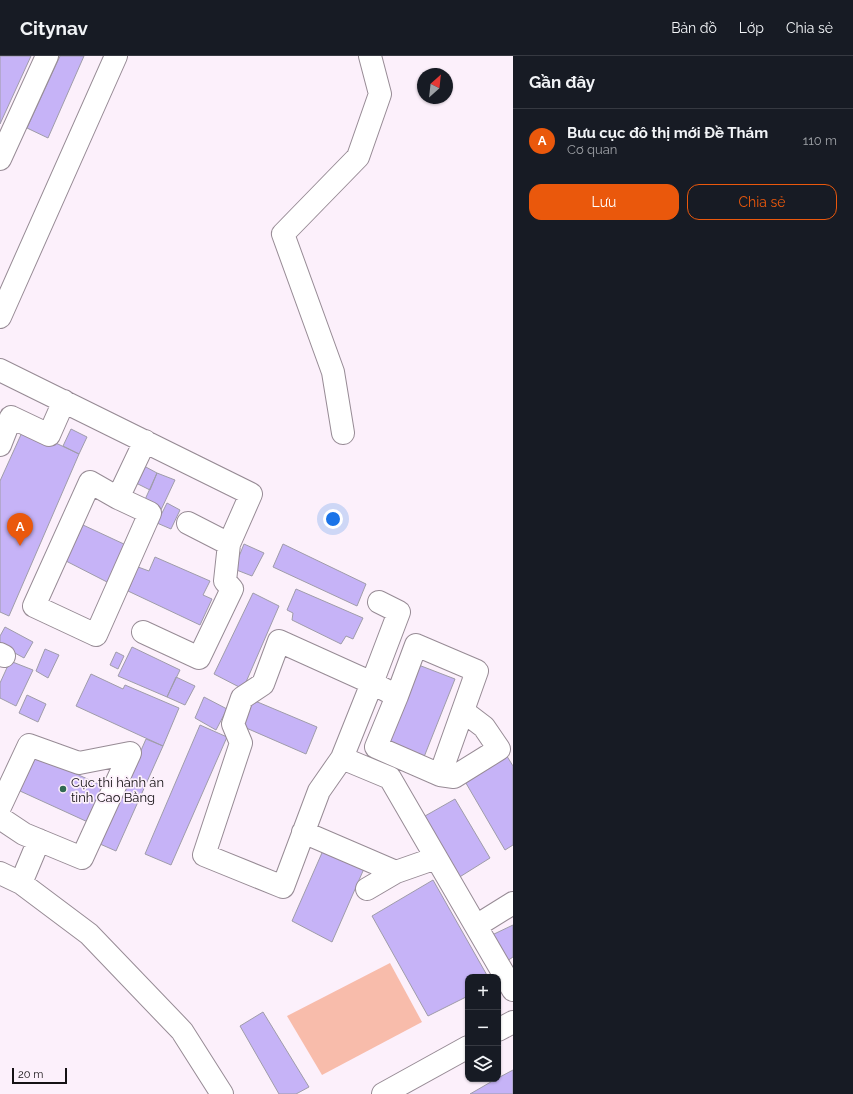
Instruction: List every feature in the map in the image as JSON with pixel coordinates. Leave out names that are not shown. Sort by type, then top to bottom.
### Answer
[{"type":"street","points":[[0,158],[47,56]]},
{"type":"street","points":[[0,317],[116,56]]},
{"type":"street","points":[[343,433],[333,372],[283,234],[358,157],[380,94],[370,56]]},
{"type":"street","points":[[0,370],[251,494],[229,544],[225,581],[232,589],[199,658],[143,632]]},
{"type":"street","points":[[0,445],[11,417],[49,435],[64,401]]},
{"type":"street","points":[[118,498],[145,441]]},
{"type":"street","points":[[90,482],[118,498],[150,513],[96,635],[34,606],[90,482]]},
{"type":"street","points":[[188,523],[229,544]]},
{"type":"street","points":[[379,602],[399,612],[372,684],[342,758],[318,791],[283,887],[204,855],[240,743],[233,724],[242,698],[263,684],[279,641],[372,684],[397,696]]},
{"type":"street","points":[[440,775],[477,671],[416,645],[376,747],[440,775],[454,777],[499,749],[484,726],[463,711]]},
{"type":"street","points":[[0,807],[29,745],[79,763],[130,753],[82,858],[24,834],[0,818]]},
{"type":"street","points":[[342,758],[390,778],[513,990]]},
{"type":"street","points":[[390,778],[408,761]]},
{"type":"street","points":[[303,832],[396,872]]},
{"type":"street","points":[[21,883],[39,840]]},
{"type":"street","points":[[367,889],[396,872],[436,858]]},
{"type":"street","points":[[0,873],[21,883],[89,934],[182,1031],[222,1094]]},
{"type":"street","points":[[476,926],[513,903]]},
{"type":"street","points":[[501,1028],[513,1022]]},
{"type":"street","points":[[383,1094],[465,1049]]},
{"type":"shaded area","points":[[390,963],[422,1022],[322,1075],[287,1016]]},
{"type":"building","points":[[0,56],[31,56],[0,124]]},
{"type":"building","points":[[60,56],[84,56],[48,138],[27,128]]},
{"type":"building","points":[[24,428],[79,454],[9,616],[0,612],[0,481]]},
{"type":"building","points":[[71,429],[87,437],[79,454],[63,446]]},
{"type":"building","points":[[144,466],[157,473],[150,490],[136,483]]},
{"type":"building","points":[[157,473],[175,480],[160,512],[143,504]]},
{"type":"building","points":[[167,503],[180,510],[171,529],[157,523]]},
{"type":"building","points":[[83,525],[126,545],[109,583],[66,561]]},
{"type":"building","points":[[244,544],[264,553],[252,576],[234,569]]},
{"type":"building","points":[[283,544],[366,584],[357,606],[273,567]]},
{"type":"building","points":[[155,557],[210,581],[203,595],[212,599],[200,625],[128,591],[138,567],[149,571]]},
{"type":"building","points":[[296,589],[363,618],[353,639],[346,636],[341,644],[292,620],[293,613],[287,610]]},
{"type":"building","points":[[253,593],[279,606],[243,689],[214,674]]},
{"type":"building","points":[[5,627],[33,642],[24,658],[0,645],[0,636]]},
{"type":"building","points":[[132,647],[180,670],[167,697],[118,676]]},
{"type":"building","points":[[45,649],[59,655],[48,678],[36,671]]},
{"type":"building","points":[[116,652],[124,656],[118,669],[110,665]]},
{"type":"building","points":[[10,661],[33,670],[16,706],[0,698],[0,683]]},
{"type":"building","points":[[416,664],[455,679],[424,757],[386,739]]},
{"type":"building","points":[[91,674],[123,689],[125,685],[179,708],[163,746],[76,706]]},
{"type":"building","points":[[176,677],[195,686],[185,705],[167,697]]},
{"type":"building","points":[[27,695],[46,704],[38,722],[19,713]]},
{"type":"building","points":[[204,697],[227,709],[216,730],[195,718]]},
{"type":"building","points":[[248,698],[317,727],[306,754],[237,724]]},
{"type":"building","points":[[200,725],[227,737],[171,865],[145,854]]},
{"type":"building","points":[[146,739],[163,746],[116,851],[100,844]]},
{"type":"building","points":[[505,753],[513,766],[513,845],[505,850],[463,778]]},
{"type":"building","name":"Cục thi hành án tỉnh Cao Bằng","points":[[35,755],[105,787],[90,823],[20,791]]},
{"type":"building","points":[[455,799],[490,858],[458,878],[425,816]]},
{"type":"building","points":[[325,846],[366,864],[332,942],[292,921]]},
{"type":"building","points":[[433,880],[486,974],[465,974],[465,998],[428,1016],[372,916]]},
{"type":"building","points":[[513,925],[513,957],[507,961],[492,935]]},
{"type":"building","points":[[263,1012],[309,1087],[296,1094],[279,1094],[240,1026]]},
{"type":"building","points":[[513,1070],[513,1094],[470,1094],[491,1082],[501,1082],[501,1076]]},
{"type":"place","name":"Bưu cục đô thị mới Đề Thám","points":[[20,546]]},
{"type":"place","name":"Cục thi hành án tỉnh Cao Bằng","points":[[63,789]]}]
